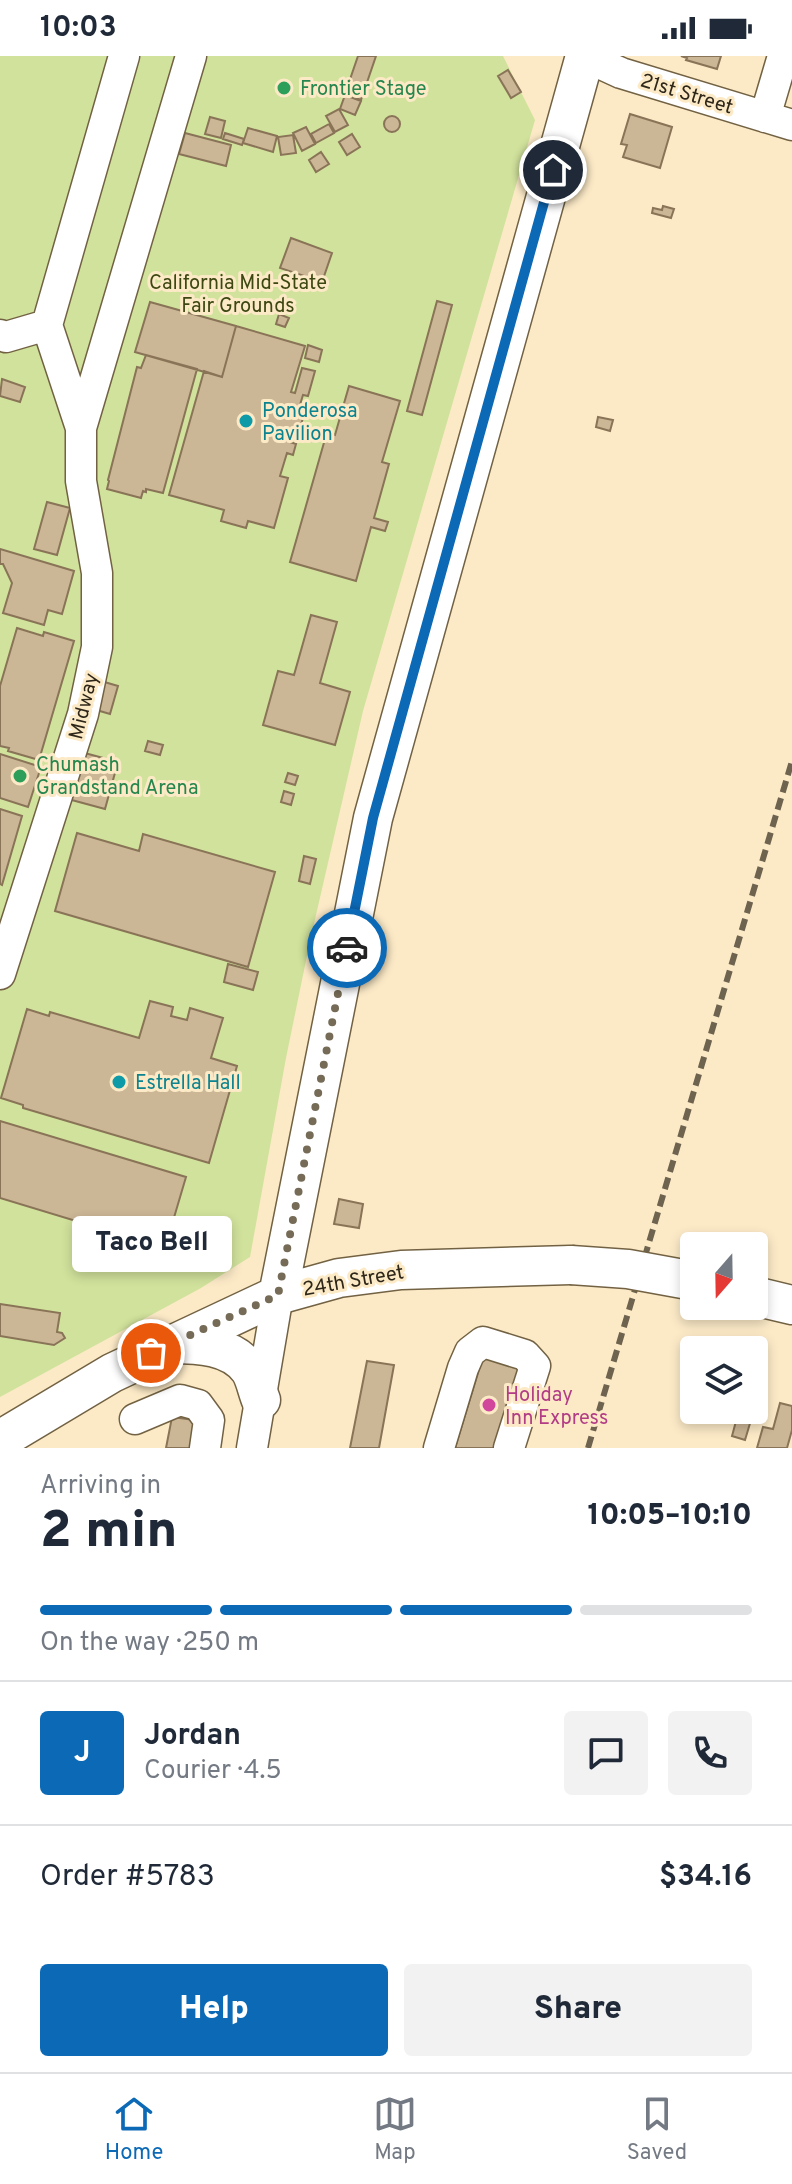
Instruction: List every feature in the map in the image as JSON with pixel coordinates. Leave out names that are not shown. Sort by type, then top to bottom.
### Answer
[{"type":"main road","points":[[278,1295],[373,818],[585,56]]},
{"type":"main road","name":"24th Street","points":[[4,1442],[112,1373],[171,1344],[278,1295],[339,1278],[401,1270],[571,1265],[628,1269],[680,1278]]},
{"type":"main road","points":[[768,1299],[792,1305]]},
{"type":"main road","points":[[171,1344],[204,1344],[229,1353],[249,1370],[261,1400]]},
{"type":"street","points":[[81,428],[47,325],[124,56]]},
{"type":"street","points":[[81,428],[191,56]]},
{"type":"street","name":"21st Street","points":[[585,56],[621,73],[779,121]]},
{"type":"street","points":[[779,121],[783,56]]},
{"type":"street","points":[[0,335],[6,337],[47,325]]},
{"type":"street","name":"Midway","points":[[0,974],[83,714],[97,647],[97,573],[81,481],[81,428]]},
{"type":"street","points":[[252,1448],[278,1295]]},
{"type":"street","points":[[439,1448],[463,1368],[470,1352],[483,1342],[525,1355],[535,1366],[509,1448]]},
{"type":"street","points":[[135,1419],[180,1400],[198,1405],[209,1420],[205,1448]]},
{"type":"green space","name":"California Mid-State Fair Grounds","points":[[0,56],[503,56],[535,120],[363,711],[310,941],[250,1257],[201,1288],[0,1397]]},
{"type":"building","points":[[358,56],[376,56],[361,100],[345,94]]},
{"type":"building","points":[[681,56],[721,56],[717,69]]},
{"type":"building","points":[[508,70],[521,92],[511,98],[498,76]]},
{"type":"building","points":[[345,95],[361,101],[355,115],[340,109]]},
{"type":"building","points":[[339,109],[348,125],[335,132],[326,116]]},
{"type":"building","points":[[630,114],[672,127],[660,168],[623,157],[627,145],[621,144]]},
{"type":"building","points":[[389,116],[395,116],[400,124],[398,130],[389,132],[384,127],[384,121]]},
{"type":"building","points":[[210,117],[225,121],[221,138],[205,134]]},
{"type":"building","points":[[329,124],[334,133],[316,143],[311,134]]},
{"type":"building","points":[[306,127],[315,144],[302,151],[293,133]]},
{"type":"building","points":[[248,128],[277,136],[273,152],[243,143]]},
{"type":"building","points":[[185,133],[231,145],[226,166],[179,154]]},
{"type":"building","points":[[225,133],[244,139],[242,145],[223,139]]},
{"type":"building","points":[[352,134],[360,147],[347,155],[339,142]]},
{"type":"building","points":[[293,135],[296,153],[281,155],[278,137]]},
{"type":"building","points":[[321,152],[329,164],[316,172],[309,160]]},
{"type":"building","points":[[663,206],[674,209],[671,218],[652,213],[653,208],[662,210]]},
{"type":"building","points":[[291,238],[332,253],[322,282],[280,268]]},
{"type":"building","points":[[437,301],[452,305],[422,415],[407,411]]},
{"type":"building","points":[[150,302],[236,326],[222,377],[135,352]]},
{"type":"building","points":[[279,314],[289,318],[285,327],[276,324]]},
{"type":"building","name":"Ponderosa Pavilion","points":[[236,326],[305,346],[291,392],[295,393],[302,368],[315,371],[308,396],[303,395],[299,408],[305,410],[299,433],[293,431],[290,442],[296,444],[293,455],[287,453],[280,476],[288,478],[274,528],[248,521],[246,528],[221,521],[224,510],[169,495],[204,371],[222,377]]},
{"type":"building","points":[[308,345],[322,350],[319,362],[305,358]]},
{"type":"building","points":[[146,355],[197,369],[163,493],[146,489],[141,498],[107,489],[137,367],[141,368]]},
{"type":"building","points":[[2,379],[25,387],[20,402],[0,396]]},
{"type":"building","points":[[349,386],[400,401],[382,462],[389,464],[374,518],[388,522],[385,531],[371,527],[356,581],[290,562],[327,432],[335,435]]},
{"type":"building","points":[[598,417],[613,420],[610,431],[596,427]]},
{"type":"building","points":[[47,502],[70,508],[57,555],[34,549]]},
{"type":"building","points":[[0,549],[74,571],[62,614],[48,610],[44,625],[3,613],[12,583],[3,564],[0,564]]},
{"type":"building","points":[[311,615],[337,622],[320,683],[350,692],[335,745],[263,725],[278,671],[294,675]]},
{"type":"building","points":[[17,628],[74,641],[39,760],[0,746],[0,686]]},
{"type":"building","points":[[101,681],[118,686],[110,714],[93,709]]},
{"type":"building","points":[[148,741],[163,745],[160,755],[145,751]]},
{"type":"building","points":[[81,752],[118,762],[105,809],[68,799]]},
{"type":"building","points":[[0,754],[41,767],[28,807],[0,798]]},
{"type":"building","points":[[288,773],[298,776],[295,785],[285,782]]},
{"type":"building","points":[[284,791],[294,794],[291,805],[281,802]]},
{"type":"building","points":[[0,809],[22,816],[2,885],[0,884]]},
{"type":"building","points":[[77,833],[139,851],[143,834],[275,872],[248,967],[55,911]]},
{"type":"building","points":[[304,856],[316,859],[310,884],[299,881]]},
{"type":"building","points":[[228,964],[258,972],[253,990],[224,982]]},
{"type":"building","name":"Estrella Hall","points":[[150,1001],[173,1007],[171,1016],[187,1020],[190,1008],[223,1018],[211,1058],[237,1066],[209,1163],[23,1108],[23,1105],[1,1098],[27,1009],[49,1016],[50,1012],[139,1038]]},
{"type":"building","points":[[0,1121],[186,1177],[165,1248],[0,1198]]},
{"type":"building","points":[[339,1199],[363,1204],[359,1228],[334,1224]]},
{"type":"building","points":[[0,1304],[60,1313],[57,1332],[65,1338],[54,1345],[0,1336]]},
{"type":"building","name":"Holiday Inn Express","points":[[485,1350],[523,1361],[498,1448],[455,1448]]},
{"type":"building","points":[[367,1361],[394,1365],[379,1448],[350,1448]]},
{"type":"building","points":[[780,1403],[792,1406],[792,1430],[787,1448],[757,1448],[763,1427],[773,1429]]},
{"type":"building","points":[[172,1417],[202,1421],[197,1448],[166,1448]]},
{"type":"building","points":[[735,1424],[750,1424],[745,1440],[732,1436]]},
{"type":"railway","points":[[588,1448],[792,761]]},
{"type":"way so far","points":[[151,1353],[278,1295],[347,948]]},
{"type":"place","name":"Frontier Stage","points":[[284,88]]},
{"type":"place","name":"Ponderosa Pavilion","points":[[246,421]]},
{"type":"place","name":"Chumash Grandstand Arena","points":[[20,776]]},
{"type":"place","name":"Estrella Hall","points":[[119,1082]]},
{"type":"place","name":"Taco Bell","points":[[151,1353]]},
{"type":"place","name":"Holiday Inn Express","points":[[489,1405]]},
{"type":"route","points":[[347,948],[373,818],[553,170]]}]
